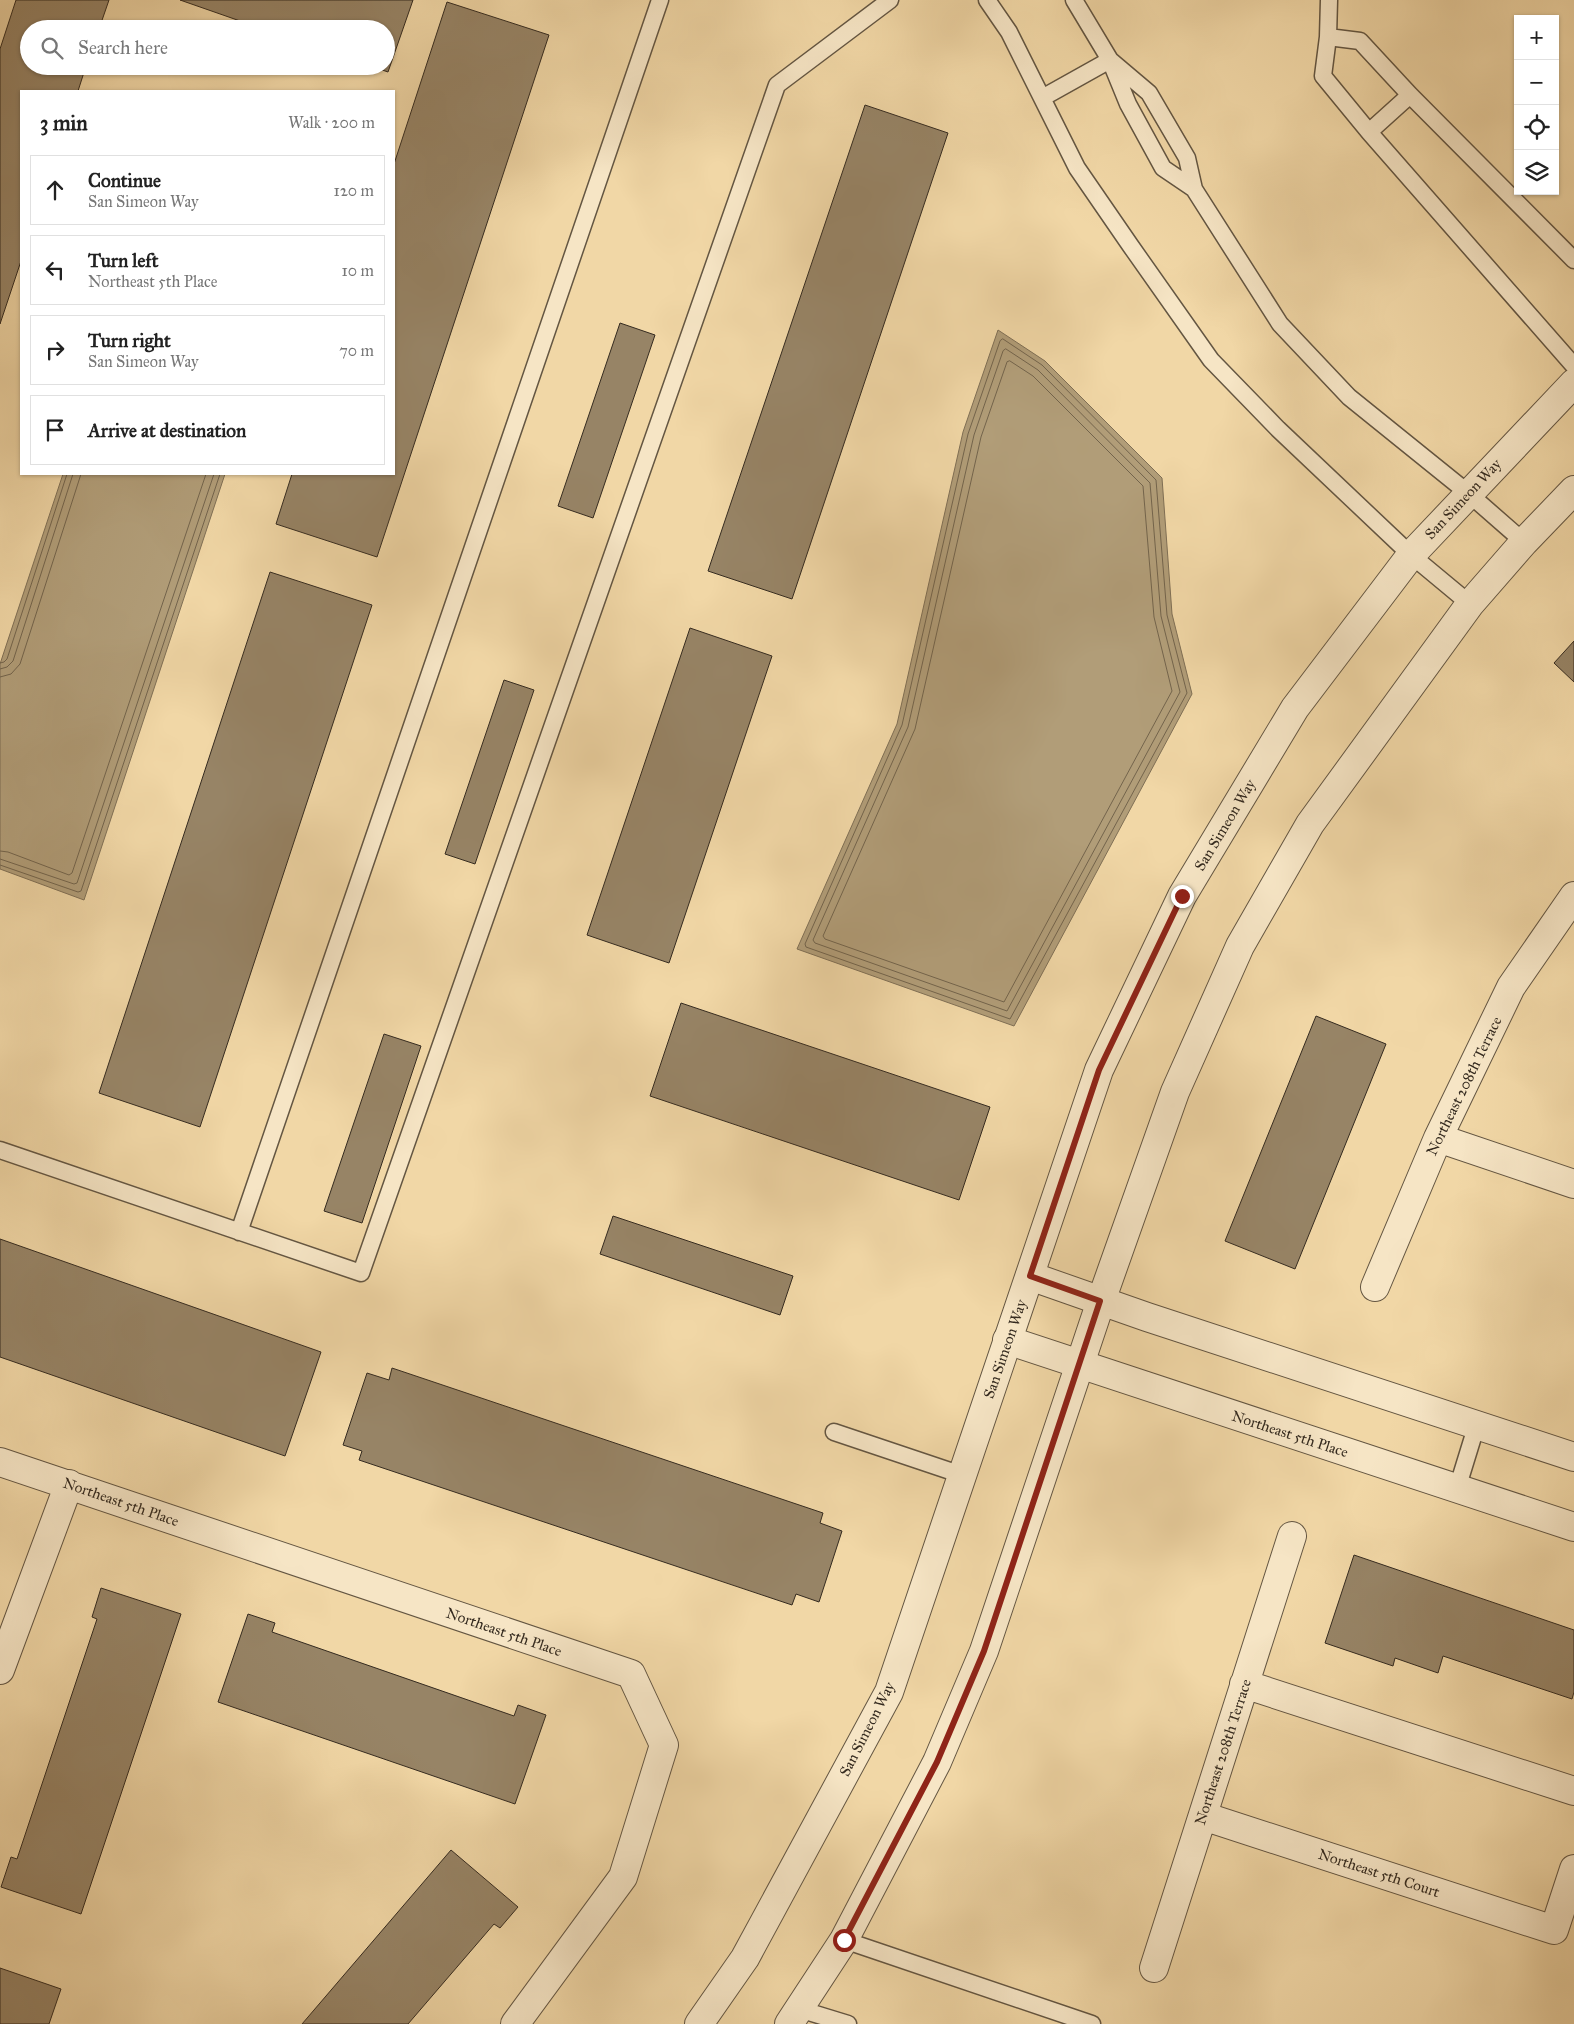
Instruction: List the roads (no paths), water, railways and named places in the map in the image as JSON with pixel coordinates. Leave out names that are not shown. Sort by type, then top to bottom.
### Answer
[{"type":"street","name":"San Simeon Way","points":[[699,2024],[746,1958],[889,1692],[1099,1070],[1182,896],[1296,708],[1411,555],[1574,383]]},
{"type":"street","points":[[794,2017],[844,1940],[937,1762],[984,1651],[1100,1301],[1175,1092],[1240,946],[1310,824],[1470,604],[1524,542],[1574,490]]},
{"type":"street","name":"Northeast 208th Terrace","points":[[1375,1287],[1438,1138],[1511,987],[1574,896]]},
{"type":"street","points":[[1438,1138],[1574,1184]]},
{"type":"street","points":[[1030,1276],[1100,1301],[1574,1456]]},
{"type":"street","name":"Northeast 5th Place","points":[[1007,1340],[1574,1527]]},
{"type":"street","name":"Northeast 5th Place","points":[[0,1462],[631,1674],[664,1745],[623,1877],[515,2024]]},
{"type":"street","points":[[0,1670],[69,1484]]},
{"type":"street","name":"Northeast 208th Terrace","points":[[1154,1968],[1292,1536]]},
{"type":"street","points":[[1244,1684],[1574,1791]]},
{"type":"street","name":"Northeast 5th Court","points":[[1203,1816],[1554,1930],[1574,1870]]},
{"type":"lane","points":[[239,1232],[660,0]]},
{"type":"lane","points":[[0,1150],[361,1272],[778,85],[890,0]]},
{"type":"lane","points":[[987,0],[1009,32],[1077,168],[1211,360],[1278,429],[1411,555],[1470,604]]},
{"type":"lane","points":[[1074,0],[1110,60],[1128,104],[1163,168],[1194,190]]},
{"type":"lane","points":[[1329,0],[1328,37],[1323,76],[1369,132],[1574,366]]},
{"type":"lane","points":[[1328,37],[1360,42],[1410,96],[1574,260]]},
{"type":"lane","points":[[1042,98],[1110,60]]},
{"type":"lane","points":[[1110,60],[1149,93],[1187,158],[1194,190],[1280,324],[1349,397],[1468,493],[1524,542]]},
{"type":"lane","points":[[1369,132],[1410,96]]},
{"type":"lane","points":[[1456,1488],[1477,1424]]},
{"type":"lane","points":[[834,1432],[962,1475]]},
{"type":"lane","points":[[844,1940],[1092,2024]]},
{"type":"lane","points":[[794,2017],[848,2024]]},
{"type":"water","points":[[998,330],[1045,361],[1162,478],[1172,614],[1192,694],[1014,1026],[797,949],[897,724],[963,432]]},
{"type":"water","points":[[63,475],[225,475],[84,900],[0,869],[0,664]]}]
